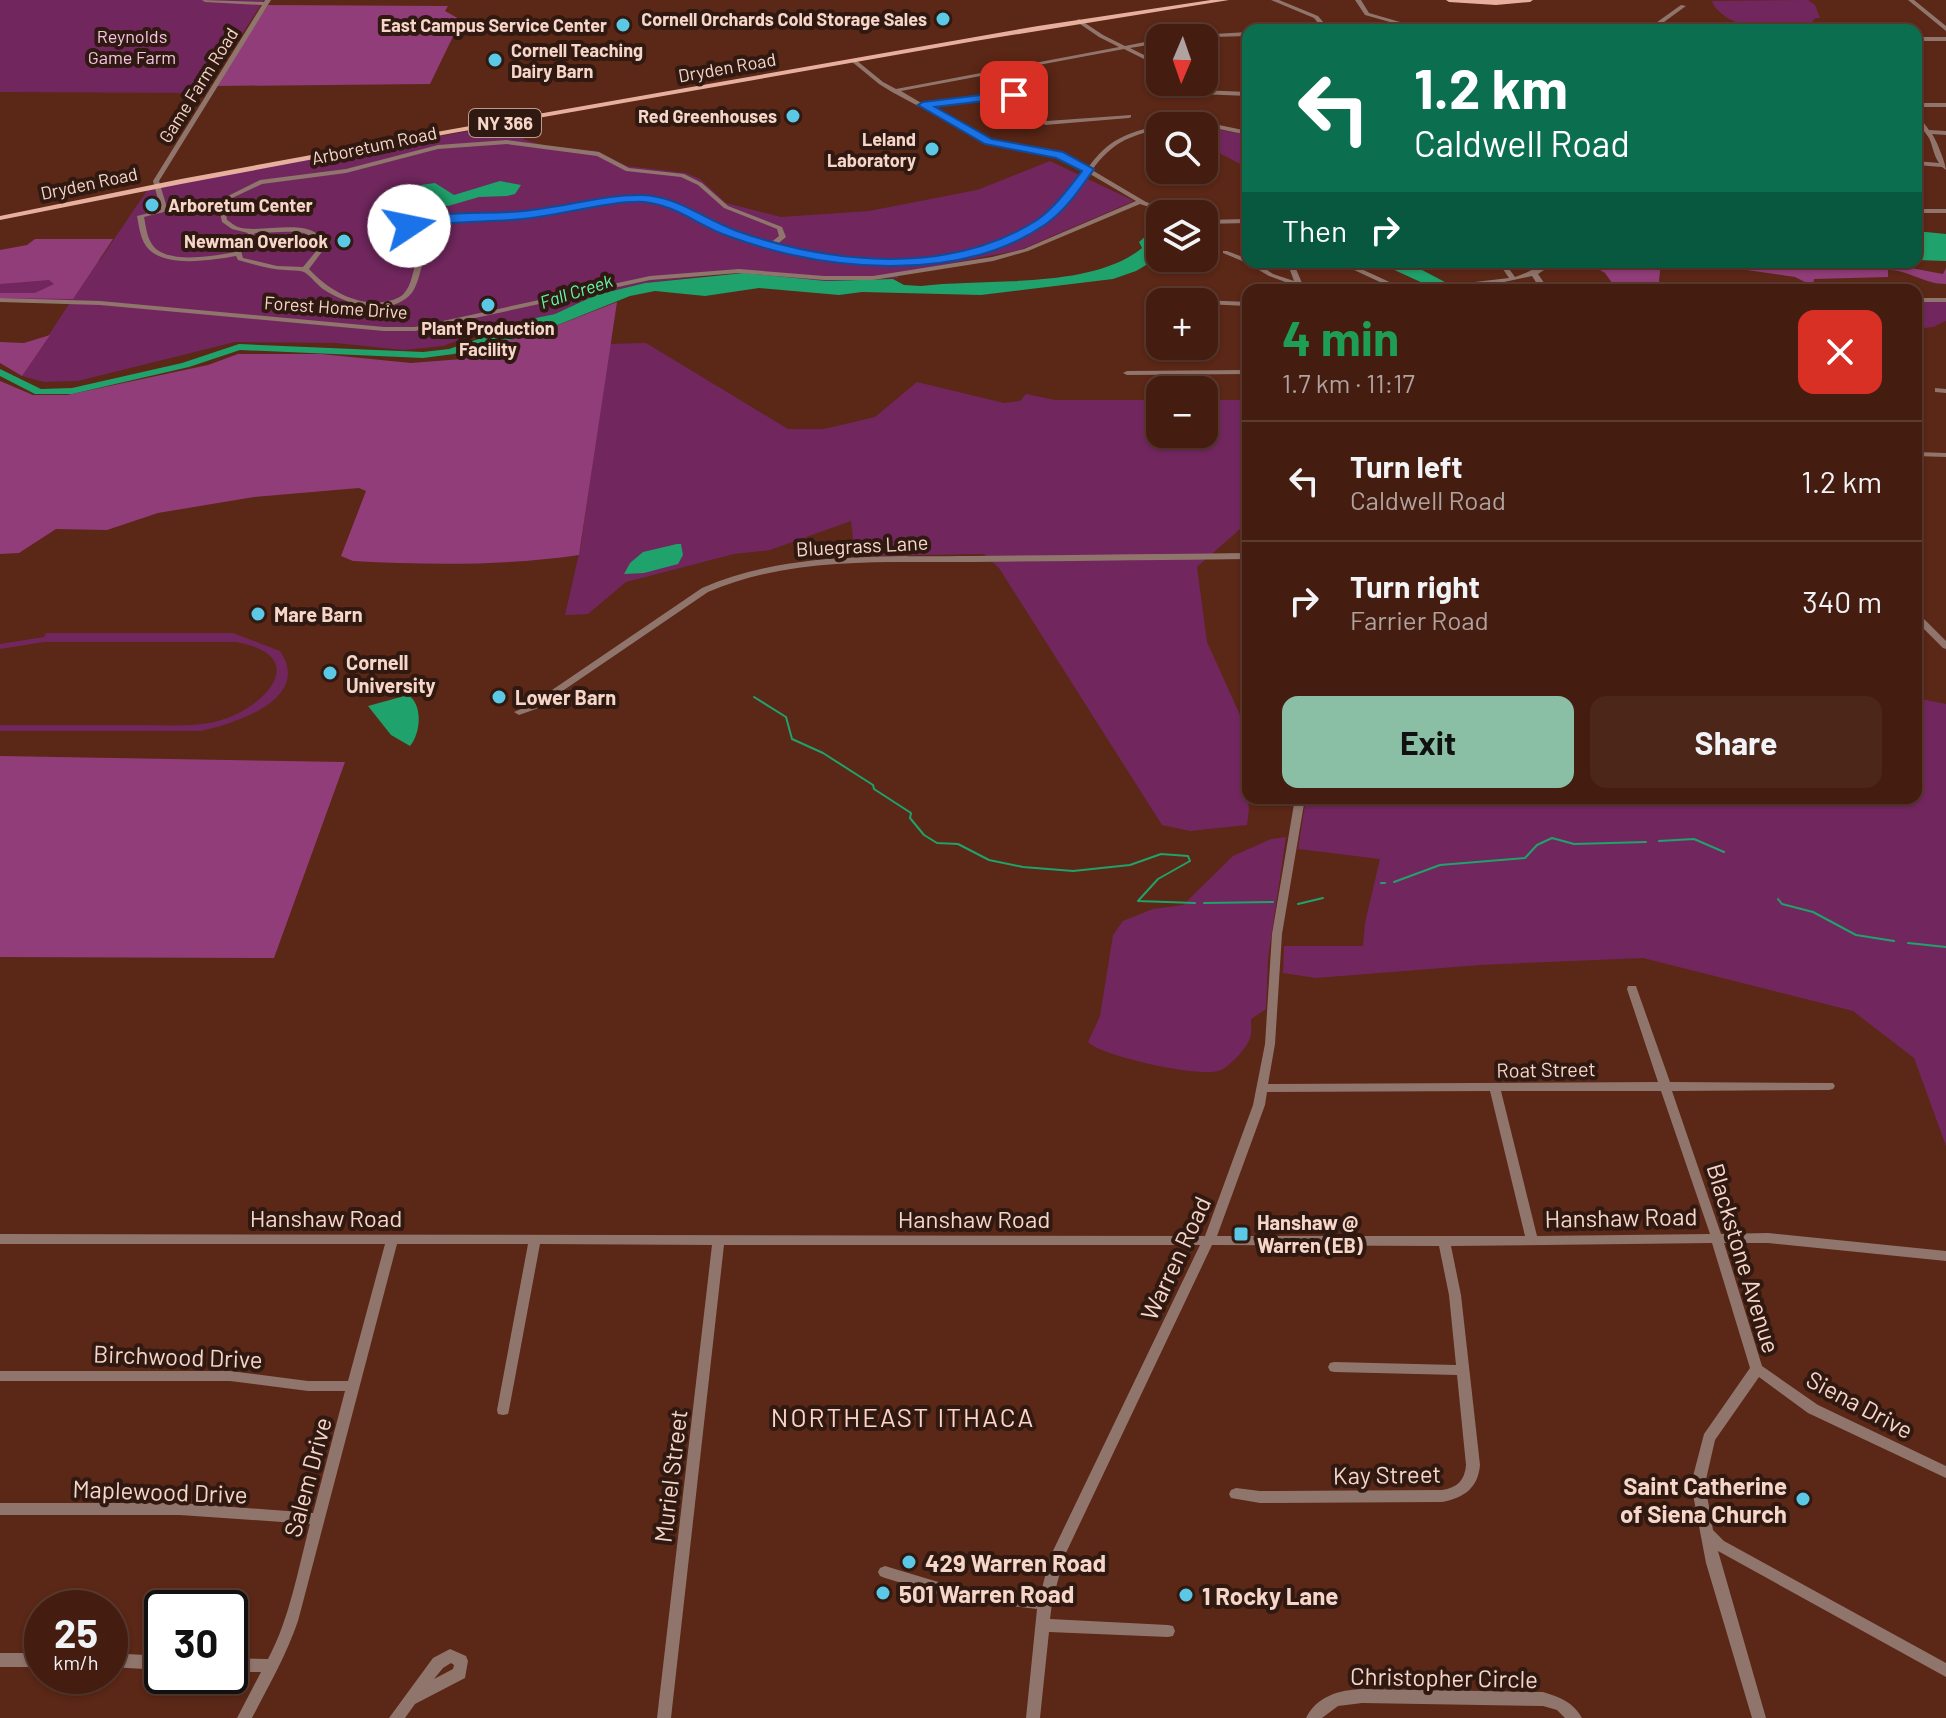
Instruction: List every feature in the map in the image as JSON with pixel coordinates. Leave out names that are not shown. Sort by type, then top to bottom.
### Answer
[{"type":"main road","name":"Dryden Road","points":[[0,218],[157,185],[854,61],[1079,21],[1226,0]]},
{"type":"main road","points":[[1449,0],[1496,3],[1530,0]]},
{"type":"street","points":[[205,0],[266,2]]},
{"type":"street","points":[[1274,0],[1316,17],[1322,24]]},
{"type":"street","points":[[1911,0],[1926,9],[1946,29]]},
{"type":"street","name":"Game Farm Road","points":[[237,254],[174,258],[155,252],[148,245],[140,216],[165,211],[156,181],[266,2]]},
{"type":"street","points":[[1360,4],[1372,16],[1397,22]]},
{"type":"street","points":[[1658,24],[1683,6]]},
{"type":"street","points":[[1079,21],[1146,58]]},
{"type":"street","points":[[1218,36],[1242,34]]},
{"type":"street","points":[[1922,39],[1946,39]]},
{"type":"street","points":[[894,91],[1146,43]]},
{"type":"street","points":[[854,61],[894,91],[989,142],[1059,155],[1146,203]]},
{"type":"street","points":[[1218,93],[1242,94]]},
{"type":"street","points":[[923,105],[1018,95],[1045,123],[1129,116]]},
{"type":"street","points":[[1922,105],[1946,105]]},
{"type":"street","points":[[1922,124],[1945,166]]},
{"type":"street","points":[[1218,127],[1242,132]]},
{"type":"street","points":[[305,269],[321,249],[321,241],[314,234],[297,230],[252,232],[237,254],[249,262],[305,269],[311,277],[353,302],[366,305],[397,301],[409,293],[421,266],[418,257],[398,242],[397,237],[414,223],[549,213],[642,198],[674,204],[731,233],[814,257],[866,263],[922,261],[974,251],[1015,237],[1042,222],[1069,197],[1102,152],[1123,137],[1146,131]]},
{"type":"street","points":[[1928,132],[1946,133]]},
{"type":"street","name":"Arboretum Road","points":[[252,232],[228,226],[222,207],[231,196],[255,184],[346,171],[438,147],[516,142],[552,150],[599,154],[628,170],[665,172],[691,178],[726,207],[780,228],[783,237],[771,246]]},
{"type":"street","points":[[1922,164],[1945,166]]},
{"type":"street","name":"Forest Home Drive","points":[[0,300],[100,303],[415,329],[650,278],[739,271],[873,278],[993,259],[1026,250],[1141,201]]},
{"type":"street","points":[[1922,211],[1946,211]]},
{"type":"street","points":[[1218,222],[1242,221]]},
{"type":"street","points":[[1225,252],[1242,258]]},
{"type":"street","points":[[1260,268],[1291,284]]},
{"type":"street","points":[[1354,268],[1390,284]]},
{"type":"street","points":[[1505,268],[1513,279]]},
{"type":"street","points":[[1453,284],[1513,279],[1543,268]]},
{"type":"street","points":[[1534,273],[1541,284]]},
{"type":"street","points":[[1922,300],[1946,300]]},
{"type":"street","points":[[1218,303],[1242,304]]},
{"type":"street","points":[[1127,373],[1242,372]]},
{"type":"street","points":[[1922,454],[1946,455]]},
{"type":"street","name":"Bluegrass Lane","points":[[519,712],[533,707],[695,595],[728,580],[755,573],[833,561],[1242,556]]},
{"type":"street","points":[[1922,622],[1946,646]]},
{"type":"street","name":"Warren Road","points":[[1033,1718],[1045,1603],[1061,1547],[1209,1240],[1238,1166],[1263,1088],[1270,1044],[1277,934],[1299,804]]},
{"type":"street","name":"Blackstone Avenue","points":[[1632,989],[1717,1237],[1757,1369],[1725,1411],[1705,1451],[1698,1484],[1713,1563],[1759,1718]]},
{"type":"street","name":"Roat Street","points":[[1263,1088],[1829,1086]]},
{"type":"street","points":[[1495,1088],[1532,1240]]},
{"type":"street","name":"Hanshaw Road","points":[[0,1239],[1532,1240],[1717,1237],[1800,1239],[1946,1256]]},
{"type":"street","name":"Salem Drive","points":[[244,1718],[273,1666],[291,1621],[392,1239]]},
{"type":"street","points":[[503,1410],[535,1239]]},
{"type":"street","name":"Muriel Street","points":[[664,1718],[719,1239]]},
{"type":"street","name":"Kay Street","points":[[1236,1494],[1285,1497],[1442,1496],[1457,1493],[1468,1484],[1473,1472],[1463,1370],[1455,1295],[1444,1240]]},
{"type":"street","points":[[1334,1367],[1463,1370]]},
{"type":"street","name":"Siena Drive","points":[[1757,1369],[1813,1409],[1946,1472]]},
{"type":"street","name":"Birchwood Drive","points":[[0,1376],[230,1376],[299,1385],[354,1386]]},
{"type":"street","name":"Maplewood Drive","points":[[0,1509],[194,1510],[319,1519]]},
{"type":"street","points":[[1708,1532],[1719,1545],[1946,1670]]},
{"type":"street","points":[[885,1572],[955,1593],[1045,1603]]},
{"type":"street","points":[[1042,1625],[1168,1631]]},
{"type":"street","points":[[0,1660],[24,1660]]},
{"type":"street","points":[[248,1665],[273,1666]]},
{"type":"street","name":"Christopher Circle","points":[[1313,1718],[1320,1709],[1337,1698],[1362,1696],[1543,1699],[1561,1704],[1575,1718]]},
{"type":"street","points":[[396,1718],[410,1699]]},
{"type":"green space","name":"Reynolds Game Farm","points":[[0,0],[264,0],[204,93],[0,92]]},
{"type":"green space","points":[[1808,0],[1815,5],[1820,18],[1815,18],[1811,24],[1739,24],[1718,10],[1712,1]]},
{"type":"green space","points":[[508,124],[525,140],[547,146],[597,151],[627,166],[686,173],[700,179],[726,203],[781,217],[869,211],[977,190],[1050,161],[1134,201],[1020,250],[896,274],[899,278],[826,281],[732,273],[645,283],[596,295],[555,314],[497,326],[443,346],[403,350],[336,343],[235,342],[78,381],[44,382],[22,376],[71,301],[0,299],[0,259],[100,260],[148,189]]},
{"type":"green space","points":[[1218,130],[1242,134],[1242,165],[1218,152]]},
{"type":"green space","points":[[1922,300],[1946,300],[1946,321],[1922,328]]},
{"type":"green space","points":[[646,343],[788,429],[824,429],[875,417],[917,382],[1004,403],[1020,401],[1026,394],[1055,400],[1146,400],[1146,448],[1218,448],[1218,400],[1242,400],[1242,527],[1197,567],[1207,642],[1240,715],[1242,804],[1249,804],[1247,825],[1190,831],[1162,825],[999,568],[984,554],[855,556],[851,521],[770,550],[734,554],[626,582],[588,614],[565,615],[581,545],[609,344]]},
{"type":"green space","points":[[46,633],[233,633],[280,651],[287,668],[286,683],[278,696],[265,706],[232,722],[201,731],[0,731],[0,725],[196,725],[214,722],[249,707],[263,696],[277,671],[273,659],[260,649],[236,642],[44,642],[0,649],[0,644],[44,637]]},
{"type":"green space","points":[[1922,699],[1946,704],[1946,1146],[1914,1058],[1853,1011],[1643,958],[1480,965],[1316,978],[1283,973],[1284,946],[1363,946],[1365,923],[1380,859],[1298,849],[1305,804],[1922,804]]},
{"type":"green space","points":[[1286,837],[1268,958],[1266,1009],[1251,1019],[1251,1036],[1238,1056],[1221,1070],[1194,1071],[1112,1054],[1088,1042],[1100,1016],[1113,935],[1123,921],[1153,909],[1183,905],[1233,856],[1271,839]]},
{"type":"shaded area","points":[[268,5],[448,6],[445,11],[461,20],[430,84],[215,86]]},
{"type":"shaded area","points":[[500,181],[521,185],[515,194],[479,197],[448,206],[432,205],[428,196],[413,190],[435,183],[454,195]]},
{"type":"shaded area","points":[[413,202],[418,206],[409,223],[438,229],[443,235],[441,238],[419,241],[410,229],[394,221],[393,205]]},
{"type":"shaded area","points":[[1922,232],[1946,234],[1946,261],[1922,260]]},
{"type":"shaded area","points":[[1146,236],[1146,265],[1113,279],[981,295],[862,292],[839,295],[759,288],[705,296],[655,291],[630,296],[530,336],[502,341],[480,335],[497,326],[555,314],[596,295],[645,283],[744,273],[826,281],[893,279],[904,285],[921,286],[1036,280],[1095,271],[1142,248],[1139,242]]},
{"type":"shaded area","points":[[35,239],[113,239],[73,299],[0,298],[0,293],[35,293],[54,284],[49,280],[0,284],[0,250],[27,245]]},
{"type":"shaded area","points":[[1390,268],[1418,268],[1449,284],[1425,284]]},
{"type":"shaded area","points":[[1597,268],[1660,268],[1660,284],[1613,284]]},
{"type":"shaded area","points":[[1732,268],[1911,268],[1943,274],[1946,268],[1946,284],[1888,270],[1888,277],[1814,279],[1813,284],[1795,277]]},
{"type":"shaded area","points":[[617,302],[579,555],[466,564],[353,561],[341,556],[366,491],[359,488],[254,497],[158,513],[107,530],[56,529],[19,553],[0,554],[0,381],[33,395],[67,395],[208,365],[238,354],[321,354],[411,363],[462,359],[502,341],[530,336]]},
{"type":"shaded area","points":[[50,335],[22,376],[0,363],[0,342],[24,343]]},
{"type":"shaded area","points":[[681,544],[683,555],[678,564],[644,573],[624,574],[630,563],[643,552]]},
{"type":"shaded area","points":[[408,695],[416,705],[419,719],[410,746],[391,735],[368,706]]},
{"type":"shaded area","points":[[0,756],[345,762],[274,958],[0,957]]},
{"type":"waterway","name":"Fall Creek","points":[[0,372],[39,392],[72,391],[185,365],[239,347],[423,355],[450,352],[505,333]]},
{"type":"waterway","points":[[754,697],[786,717],[792,739],[823,753],[873,785],[874,789],[911,813],[910,818],[924,835],[937,843],[958,844],[989,860],[1023,867],[1073,871],[1130,865],[1161,854],[1188,856],[1190,861],[1158,879],[1138,901],[1195,903]]},
{"type":"waterway","points":[[1394,882],[1440,865],[1525,858],[1537,845],[1552,838],[1574,844],[1646,842]]},
{"type":"waterway","points":[[1659,841],[1694,839],[1724,852]]},
{"type":"waterway","points":[[1298,904],[1323,898]]},
{"type":"waterway","points":[[1778,899],[1782,904],[1813,912],[1856,935],[1894,941]]},
{"type":"waterway","points":[[1204,903],[1273,902]]},
{"type":"waterway","points":[[1908,943],[1946,947]]},
{"type":"place","name":"Cornell Orchards Cold Storage Sales","points":[[943,19]]},
{"type":"place","name":"East Campus Service Center","points":[[623,25]]},
{"type":"place","name":"Cornell Teaching Dairy Barn","points":[[495,60]]},
{"type":"place","name":"Red Greenhouses","points":[[793,116]]},
{"type":"place","name":"Leland Laboratory","points":[[932,149]]},
{"type":"place","name":"Arboretum Center","points":[[152,205]]},
{"type":"place","name":"Newman Overlook","points":[[344,241]]},
{"type":"place","name":"Plant Production Facility","points":[[488,305]]},
{"type":"place","name":"Mare Barn","points":[[258,614]]},
{"type":"place","name":"Cornell University","points":[[330,673]]},
{"type":"place","name":"Lower Barn","points":[[499,697]]},
{"type":"place","name":"Hanshaw @ Warren (EB)","points":[[1241,1234]]},
{"type":"place","name":"Saint Catherine of Siena Church","points":[[1803,1499]]},
{"type":"place","name":"429 Warren Road","points":[[909,1562]]},
{"type":"place","name":"501 Warren Road","points":[[883,1593]]},
{"type":"place","name":"1 Rocky Lane","points":[[1186,1595]]},
{"type":"district","name":"NORTHEAST ITHACA","points":[[903,1416]]},
{"type":"route","points":[[409,226],[431,219],[524,215],[642,198],[674,204],[731,233],[814,257],[885,263],[958,255],[1015,237],[1042,222],[1069,197],[1088,169],[1059,155],[989,142],[923,105],[1014,95]]}]
